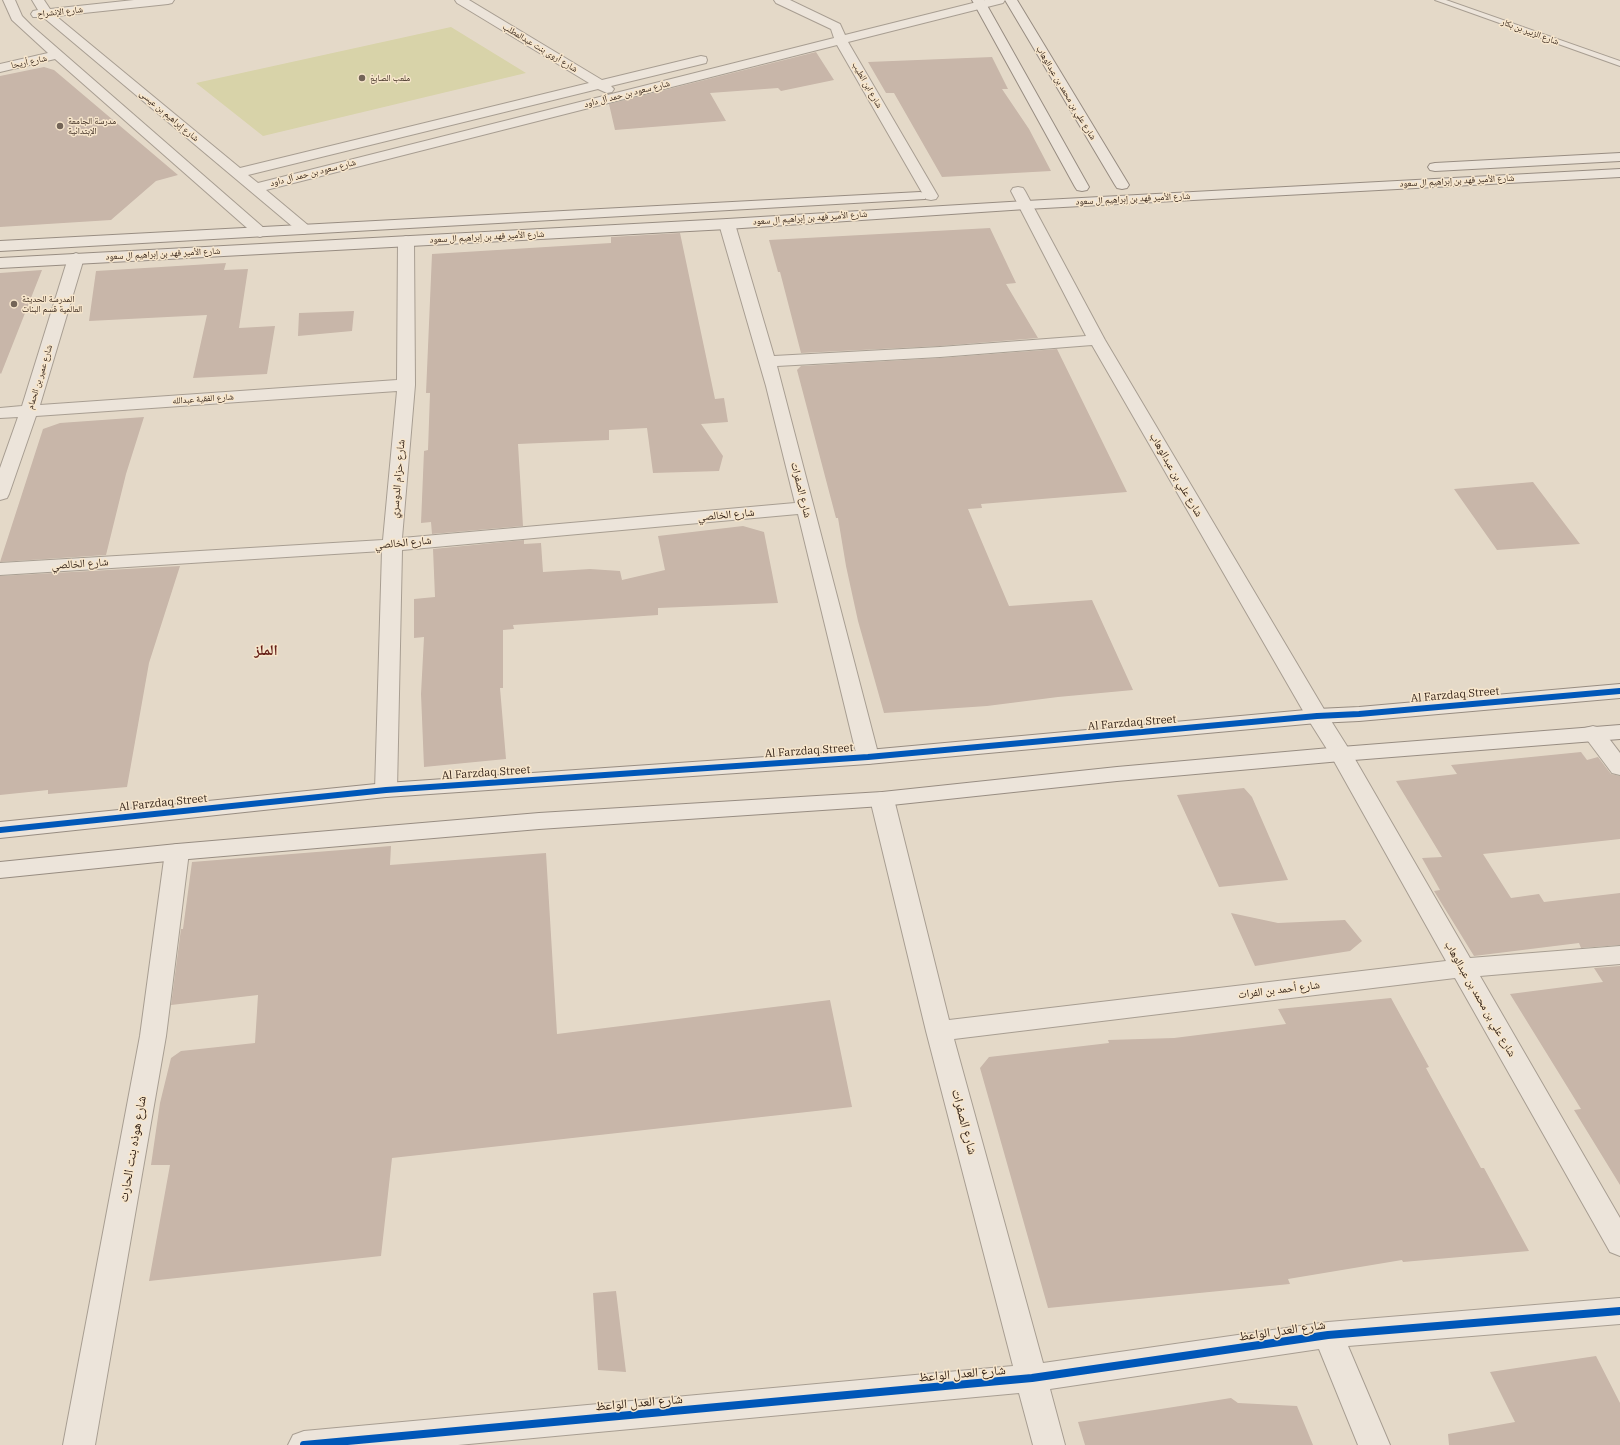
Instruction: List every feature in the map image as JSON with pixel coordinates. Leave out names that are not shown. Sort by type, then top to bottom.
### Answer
[{"type":"street","points":[[9,0],[16,17],[260,232]]},
{"type":"street","name":"شارع إبراهيم بن عيسى","points":[[38,0],[46,13],[304,229]]},
{"type":"street","name":"شارع الإنشراح","points":[[0,18],[168,0]]},
{"type":"street","name":"شارع أروى بنت عبدالمطلب","points":[[461,0],[619,96]]},
{"type":"street","points":[[780,0],[836,27]]},
{"type":"street","name":"شارع سعود بن حمد آل داود","points":[[255,188],[841,40],[979,2],[999,0]]},
{"type":"street","name":"شارع علي بن محمد بن عبدالوهاب","points":[[1011,0],[1122,185]]},
{"type":"street","points":[[979,2],[1082,187]]},
{"type":"street","points":[[813,33],[851,24]]},
{"type":"street","name":"شارع ابن الطيب","points":[[836,27],[841,40],[931,196]]},
{"type":"street","name":"شارع أريحا","points":[[0,68],[58,55]]},
{"type":"street","points":[[237,173],[712,57]]},
{"type":"street","points":[[689,62],[709,73]]},
{"type":"street","name":"شارع الأمير فهد بن إبراهيم ال سعود","points":[[1422,168],[1620,157]]},
{"type":"street","name":"شارع الأمير فهد بن إبراهيم ال سعود","points":[[0,263],[728,224],[1020,194],[1620,173]]},
{"type":"street","name":"شارع الأمير فهد بن إبراهيم ال سعود","points":[[1066,188],[1138,184]]},
{"type":"street","name":"شارع علي بن عبدالوهاب","points":[[1020,194],[1097,340],[1317,716],[1341,754]]},
{"type":"street","name":"شارع الأمير فهد بن إبراهيم ال سعود","points":[[0,246],[947,195]]},
{"type":"street","name":"شارع الصفرات","points":[[728,224],[767,360],[806,508],[868,758]]},
{"type":"street","name":"شارع حزام الدوسري","points":[[386,790],[392,545],[406,385],[406,241]]},
{"type":"street","name":"شارع عمير بن الحمام","points":[[0,494],[29,411],[76,258]]},
{"type":"street","points":[[767,360],[940,352],[1097,340]]},
{"type":"street","name":"شارع الفقية عبدالله","points":[[0,414],[406,385]]},
{"type":"street","name":"شارع الخالصي","points":[[0,569],[392,545],[806,508]]},
{"type":"street","name":"Al Farzdaq Street","points":[[0,830],[386,790],[868,758],[1317,716],[1359,714],[1620,691]]},
{"type":"street","points":[[0,870],[177,852],[555,820],[882,799],[1117,774],[1341,754],[1620,732]]},
{"type":"street","points":[[1593,733],[1620,768]]},
{"type":"street","name":"شارع علي بن محمد بن عبدالوهاب","points":[[1341,754],[1620,1244]]},
{"type":"street","name":"شارع الصفرات","points":[[882,799],[939,1031],[1049,1445]]},
{"type":"street","name":"شارع هوذه بنت الحارث","points":[[79,1445],[153,1036],[177,852]]},
{"type":"street","name":"شارع أحمد بن الفرات","points":[[939,1031],[1462,968],[1620,955]]},
{"type":"street","name":"شارع العدل الواعظ","points":[[304,1445],[1032,1378],[1328,1335],[1620,1311]]},
{"type":"street","points":[[1328,1335],[1374,1445]]},
{"type":"lane","name":"شارع الزبير بن بكار","points":[[1439,0],[1620,64]]},
{"type":"shaded area","name":"ملعب الصايغ","points":[[451,27],[526,73],[263,136],[196,83]]},
{"type":"building","points":[[816,52],[834,80],[781,91],[778,88],[710,93],[726,121],[615,130],[609,104]]},
{"type":"building","points":[[992,57],[1008,89],[1002,89],[1029,129],[1051,171],[942,177],[894,93],[886,93],[868,62]]},
{"type":"building","name":"مدرسة الجامعة الإبتدائية","points":[[44,67],[54,70],[178,175],[156,181],[111,220],[0,227],[0,76]]},
{"type":"building","points":[[990,228],[1016,283],[1006,284],[1038,338],[940,346],[801,353],[780,272],[778,272],[769,240]]},
{"type":"building","points":[[680,233],[715,399],[724,398],[728,422],[701,424],[723,456],[719,471],[653,473],[647,428],[609,430],[609,440],[518,444],[523,526],[432,534],[431,522],[421,523],[424,451],[428,450],[430,393],[426,393],[432,254],[611,243],[611,237]]},
{"type":"building","points":[[226,263],[224,270],[248,269],[239,328],[275,326],[267,374],[193,378],[207,315],[89,321],[96,271]]},
{"type":"building","name":"المدرسة الحديثة العالمية قسم البنات","points":[[42,270],[1,374],[0,273]]},
{"type":"building","points":[[354,311],[352,331],[298,336],[299,313]]},
{"type":"building","points":[[1057,349],[1127,492],[981,504],[982,508],[968,509],[1009,606],[1092,600],[1133,690],[1058,697],[987,706],[884,713],[858,621],[846,566],[838,518],[836,518],[797,370],[801,366],[940,358]]},
{"type":"building","points":[[144,417],[126,474],[106,555],[0,562],[43,429],[60,423]]},
{"type":"building","points":[[1533,482],[1580,544],[1497,550],[1454,489]]},
{"type":"building","points":[[743,526],[764,532],[778,603],[658,608],[658,615],[513,625],[514,629],[503,630],[503,688],[500,688],[506,759],[424,767],[421,694],[424,637],[414,638],[414,599],[435,597],[433,549],[524,540],[524,544],[541,543],[543,572],[590,569],[620,571],[622,580],[665,570],[658,536]]},
{"type":"building","points":[[180,566],[149,663],[127,787],[48,794],[48,790],[0,795],[0,576]]},
{"type":"building","points":[[1581,752],[1587,760],[1598,757],[1611,774],[1620,776],[1620,839],[1483,854],[1511,898],[1539,894],[1544,902],[1620,893],[1620,945],[1581,948],[1579,943],[1474,956],[1434,891],[1440,890],[1422,858],[1442,857],[1396,781],[1457,774],[1451,765]]},
{"type":"building","points":[[1244,788],[1252,797],[1288,880],[1219,887],[1177,795]]},
{"type":"building","points":[[391,846],[390,865],[546,853],[557,1034],[830,1000],[852,1107],[392,1158],[381,1256],[149,1281],[170,1165],[151,1165],[160,1103],[171,1058],[181,1051],[255,1043],[258,995],[171,1005],[192,862]]},
{"type":"building","points":[[1231,913],[1278,923],[1345,920],[1362,941],[1350,951],[1255,966]]},
{"type":"building","points":[[1620,966],[1620,1185],[1574,1110],[1581,1109],[1510,994],[1603,982],[1594,968]]},
{"type":"building","points":[[1391,998],[1429,1067],[1426,1068],[1481,1168],[1484,1168],[1529,1251],[1403,1262],[1402,1260],[1288,1279],[1290,1284],[1048,1308],[980,1068],[989,1057],[1109,1043],[1108,1040],[1174,1038],[1286,1024],[1278,1009]]},
{"type":"building","points":[[616,1291],[626,1372],[598,1370],[593,1293]]},
{"type":"building","points":[[1596,1356],[1620,1403],[1620,1445],[1449,1445],[1448,1434],[1515,1422],[1490,1372]]},
{"type":"building","points":[[1231,1398],[1238,1403],[1297,1406],[1313,1445],[1085,1445],[1078,1422]]},
{"type":"cycle path","points":[[0,830],[386,790],[868,757],[1317,716],[1359,714],[1620,691]]},
{"type":"cycle path","points":[[304,1445],[1032,1378],[1328,1335],[1620,1311]]},
{"type":"place","name":"ملعب الصايغ","points":[[362,78]]},
{"type":"place","name":"مدرسة الجامعة الإبتدائية","points":[[60,126]]},
{"type":"place","name":"المدرسة الحديثة العالمية قسم البنات","points":[[14,304]]},
{"type":"district","name":"الملز","points":[[266,651]]}]
